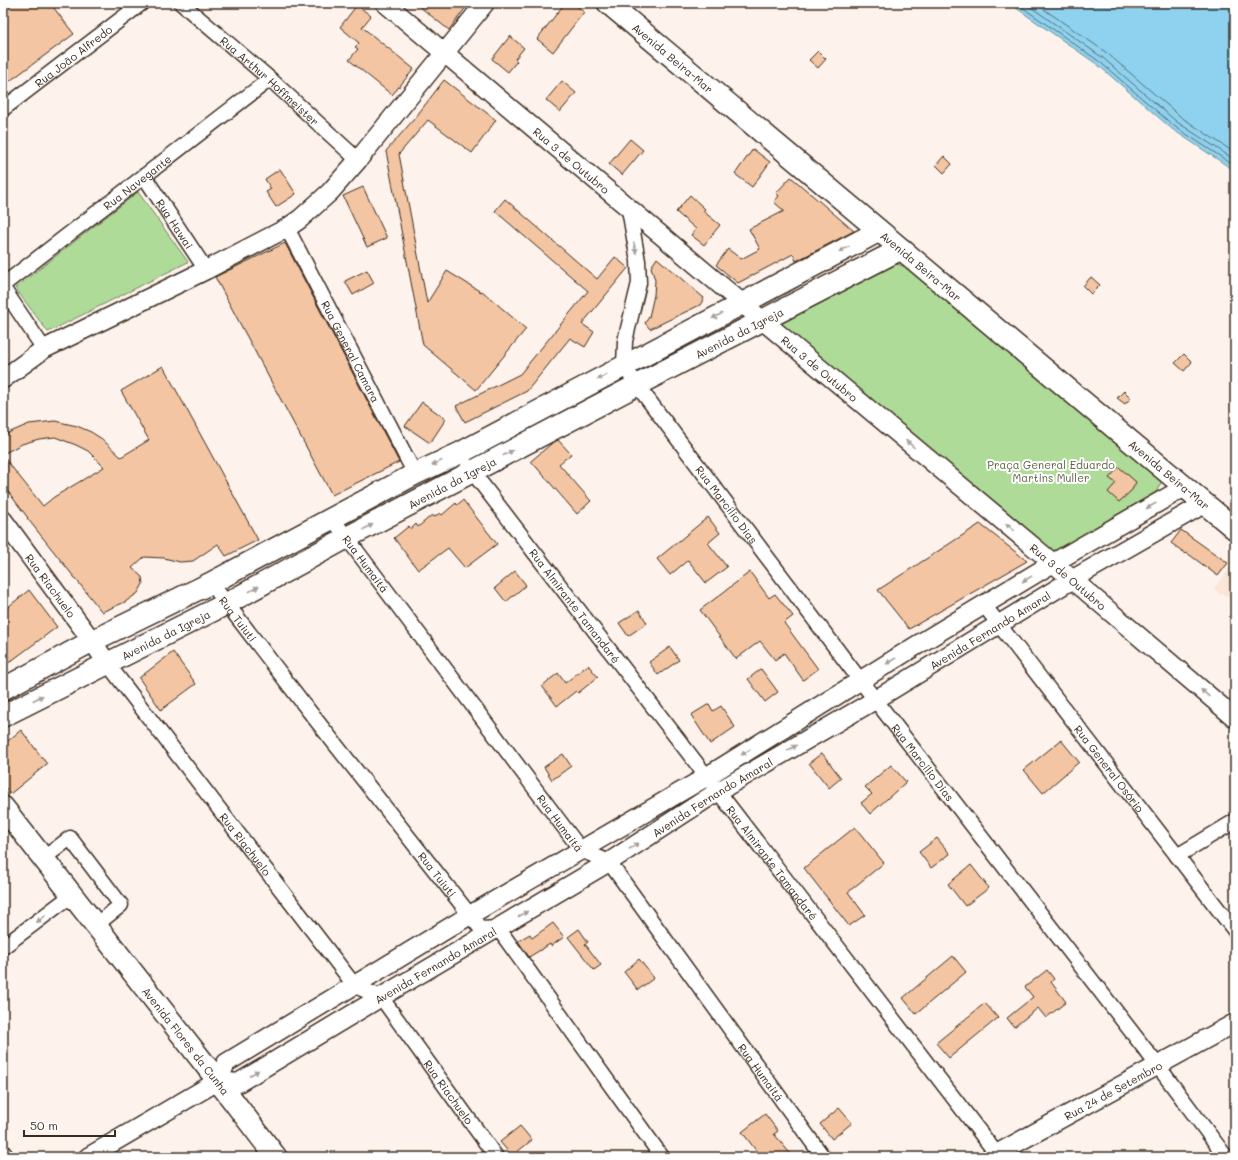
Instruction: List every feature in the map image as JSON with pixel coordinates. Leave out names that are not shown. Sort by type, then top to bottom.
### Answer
[{"type":"main road","name":"Avenida Beira-Mar","points":[[608,3],[1235,529]]},
{"type":"main road","name":"Avenida da Igreja","points":[[3,689],[92,641],[211,583],[415,474],[460,452],[879,231]]},
{"type":"main road","name":"Avenida da Igreja","points":[[3,716],[226,604],[346,538],[900,249]]},
{"type":"main road","name":"Avenida Flores da Cunha","points":[[3,807],[218,1080],[276,1157]]},
{"type":"street","name":"Rua João Alfredo","points":[[3,109],[142,3]]},
{"type":"street","name":"Rua Arthur Hoffmeister","points":[[181,3],[270,79],[358,160]]},
{"type":"street","name":"Rua 3 de Outubro","points":[[385,3],[629,209],[1073,579],[1235,718]]},
{"type":"street","points":[[3,379],[44,349],[206,270],[287,228],[300,219],[330,192],[358,160],[485,3]]},
{"type":"street","name":"Rua Navegante","points":[[3,286],[270,79]]},
{"type":"street","name":"Rua Hawai","points":[[144,176],[206,270]]},
{"type":"street","points":[[624,366],[625,341],[639,283],[638,261],[629,209]]},
{"type":"street","name":"Rua General Camara","points":[[287,228],[415,474]]},
{"type":"street","points":[[3,286],[44,349]]},
{"type":"street","name":"Rua Marcílio Dias","points":[[624,366],[875,700],[1158,1066],[1226,1157]]},
{"type":"street","name":"Rua Almirante Tamandaré","points":[[460,452],[472,472],[995,1156]]},
{"type":"street","name":"Avenida Fernando Amaral","points":[[1185,487],[1053,563],[860,680],[706,777],[470,915],[226,1063],[218,1080],[238,1083],[609,862],[717,792],[875,700],[1073,579],[1204,504]]},
{"type":"street","name":"Rua Humaitá","points":[[332,518],[581,850],[609,862],[824,1157]]},
{"type":"street","name":"Rua Riachuelo","points":[[3,520],[107,663],[355,986],[381,997],[496,1157]]},
{"type":"street","name":"Rua Tuiutí","points":[[211,583],[470,915],[480,930],[498,928]]},
{"type":"street","name":"Rua General Osório","points":[[984,605],[1235,931]]},
{"type":"street","points":[[914,647],[939,661]]},
{"type":"street","points":[[1177,856],[1235,821]]},
{"type":"street","points":[[44,858],[70,838],[121,905],[96,925]]},
{"type":"street","points":[[3,947],[72,895]]},
{"type":"street","points":[[498,928],[662,1157]]},
{"type":"street","name":"Rua 24 de Setembro","points":[[995,1156],[1235,1023]]},
{"type":"street","points":[[88,1157],[218,1080]]},
{"type":"street","points":[[3,1152],[7,1157]]},
{"type":"shaded area","points":[[1235,562],[1235,603],[1214,589]]},
{"type":"green space","points":[[138,192],[188,262],[48,332],[15,288]]},
{"type":"green space","name":"Praça General Eduardo Martins Muller","points":[[894,263],[906,267],[1162,481],[1156,492],[1051,554],[776,322]]},
{"type":"water","points":[[1009,3],[1235,3],[1235,171],[1172,129],[1098,65]]},
{"type":"building","points":[[3,3],[50,3],[74,34],[3,86]]},
{"type":"building","points":[[415,3],[469,3],[449,30]]},
{"type":"building","points":[[565,3],[573,3],[584,12],[553,52],[537,39]]},
{"type":"building","points":[[357,5],[371,16],[362,27],[414,69],[392,95],[349,60],[358,49],[355,47],[359,43],[340,27]]},
{"type":"building","points":[[510,36],[524,48],[515,59],[517,61],[508,72],[492,59]]},
{"type":"building","points":[[818,51],[826,59],[818,68],[809,60]]},
{"type":"building","points":[[444,80],[496,120],[472,153],[428,120],[399,154],[427,303],[447,271],[481,292],[482,291],[526,329],[476,390],[423,345],[386,151],[415,118]]},
{"type":"building","points":[[562,81],[576,93],[560,112],[546,100]]},
{"type":"building","points":[[630,139],[643,150],[622,175],[609,164]]},
{"type":"building","points":[[753,149],[770,162],[752,187],[735,174]]},
{"type":"building","points":[[944,156],[952,164],[944,173],[936,165]]},
{"type":"building","points":[[280,169],[296,194],[276,207],[266,192],[271,189],[265,179]]},
{"type":"building","points":[[791,177],[854,231],[796,261],[793,254],[738,283],[716,265],[728,249],[741,259],[760,249],[749,229],[784,211],[774,202],[779,196],[776,193]]},
{"type":"building","points":[[363,187],[387,238],[367,247],[343,196]]},
{"type":"building","points":[[690,195],[705,209],[703,211],[720,225],[704,245],[691,235],[696,229],[676,212]]},
{"type":"building","points":[[505,199],[597,279],[615,257],[628,268],[582,324],[594,332],[585,347],[570,338],[527,391],[465,422],[456,406],[520,374],[588,291],[495,211]]},
{"type":"building","points":[[285,243],[399,462],[332,495],[215,277]]},
{"type":"building","points":[[657,258],[704,298],[700,305],[650,329],[645,323],[649,317],[654,295],[655,280],[651,267]]},
{"type":"building","points":[[367,270],[374,283],[353,295],[345,281]]},
{"type":"building","points":[[1091,277],[1100,285],[1091,294],[1083,286]]},
{"type":"building","points":[[1184,354],[1192,362],[1184,371],[1175,363]]},
{"type":"building","points":[[163,366],[258,540],[226,556],[218,544],[193,561],[180,562],[164,558],[144,557],[132,568],[142,577],[143,584],[138,593],[125,602],[102,612],[27,518],[3,485],[3,456],[43,506],[54,497],[104,467],[88,451],[55,437],[39,439],[22,444],[3,454],[3,437],[8,433],[29,424],[55,421],[77,426],[91,432],[102,439],[121,457],[149,440],[121,391]]},
{"type":"building","points":[[1124,391],[1131,398],[1125,404],[1117,398]]},
{"type":"building","points":[[422,402],[446,419],[430,443],[405,426]]},
{"type":"building","points":[[558,440],[571,454],[559,464],[591,501],[577,514],[531,461]]},
{"type":"building","points":[[1119,467],[1136,482],[1132,490],[1119,502],[1108,492],[1116,483],[1109,478]]},
{"type":"building","points":[[463,500],[497,544],[465,568],[448,548],[418,570],[394,538],[409,526],[411,529],[416,524],[418,527],[432,515],[434,517],[440,513],[442,515],[456,503],[457,505]]},
{"type":"building","points":[[708,517],[720,533],[708,543],[727,567],[706,583],[688,560],[670,575],[657,559]]},
{"type":"building","points":[[980,524],[1027,561],[909,629],[878,590]]},
{"type":"building","points":[[1181,530],[1228,563],[1218,576],[1171,543]]},
{"type":"building","points":[[515,571],[526,585],[506,602],[495,588]]},
{"type":"building","points":[[750,572],[769,598],[775,594],[793,616],[784,623],[818,669],[803,680],[784,653],[775,660],[760,641],[736,659],[700,610]]},
{"type":"building","points":[[29,590],[57,627],[3,667],[3,611]]},
{"type":"building","points":[[639,610],[647,623],[628,636],[619,623]]},
{"type":"building","points":[[670,647],[679,660],[658,675],[649,662]]},
{"type":"building","points":[[173,652],[196,684],[161,710],[139,678]]},
{"type":"building","points":[[588,665],[598,677],[578,693],[576,691],[557,706],[542,686],[558,673],[565,683]]},
{"type":"building","points":[[761,669],[778,692],[765,702],[748,679]]},
{"type":"building","points":[[709,704],[713,711],[721,706],[735,727],[710,744],[691,715]]},
{"type":"building","points":[[21,730],[47,764],[10,794],[3,785],[3,745]]},
{"type":"building","points":[[1061,740],[1079,762],[1043,793],[1024,770]]},
{"type":"building","points":[[822,753],[841,778],[829,788],[809,763]]},
{"type":"building","points":[[563,754],[571,766],[552,780],[544,767]]},
{"type":"building","points":[[891,765],[906,782],[870,814],[861,803],[872,794],[865,787]]},
{"type":"building","points":[[855,827],[884,863],[848,892],[865,915],[849,926],[804,868]]},
{"type":"building","points":[[937,838],[950,854],[931,868],[919,852]]},
{"type":"building","points":[[971,865],[989,888],[965,906],[948,884]]},
{"type":"building","points":[[553,923],[564,937],[551,946],[550,944],[529,957],[518,941],[530,934],[532,938]]},
{"type":"building","points":[[579,929],[588,942],[585,944],[601,965],[594,970],[568,937]]},
{"type":"building","points":[[953,956],[966,972],[916,1014],[903,998]]},
{"type":"building","points":[[639,959],[654,978],[638,990],[624,972]]},
{"type":"building","points":[[1047,970],[1054,979],[1051,982],[1066,1002],[1046,1018],[1038,1008],[1014,1027],[1007,1018],[1033,997],[1025,987]]},
{"type":"building","points":[[985,1003],[998,1018],[949,1058],[936,1043]]},
{"type":"building","points":[[839,1108],[852,1123],[832,1139],[820,1124]]},
{"type":"building","points":[[765,1114],[778,1131],[774,1134],[793,1157],[761,1157],[742,1132]]},
{"type":"building","points":[[520,1126],[532,1140],[512,1156],[500,1142]]}]
